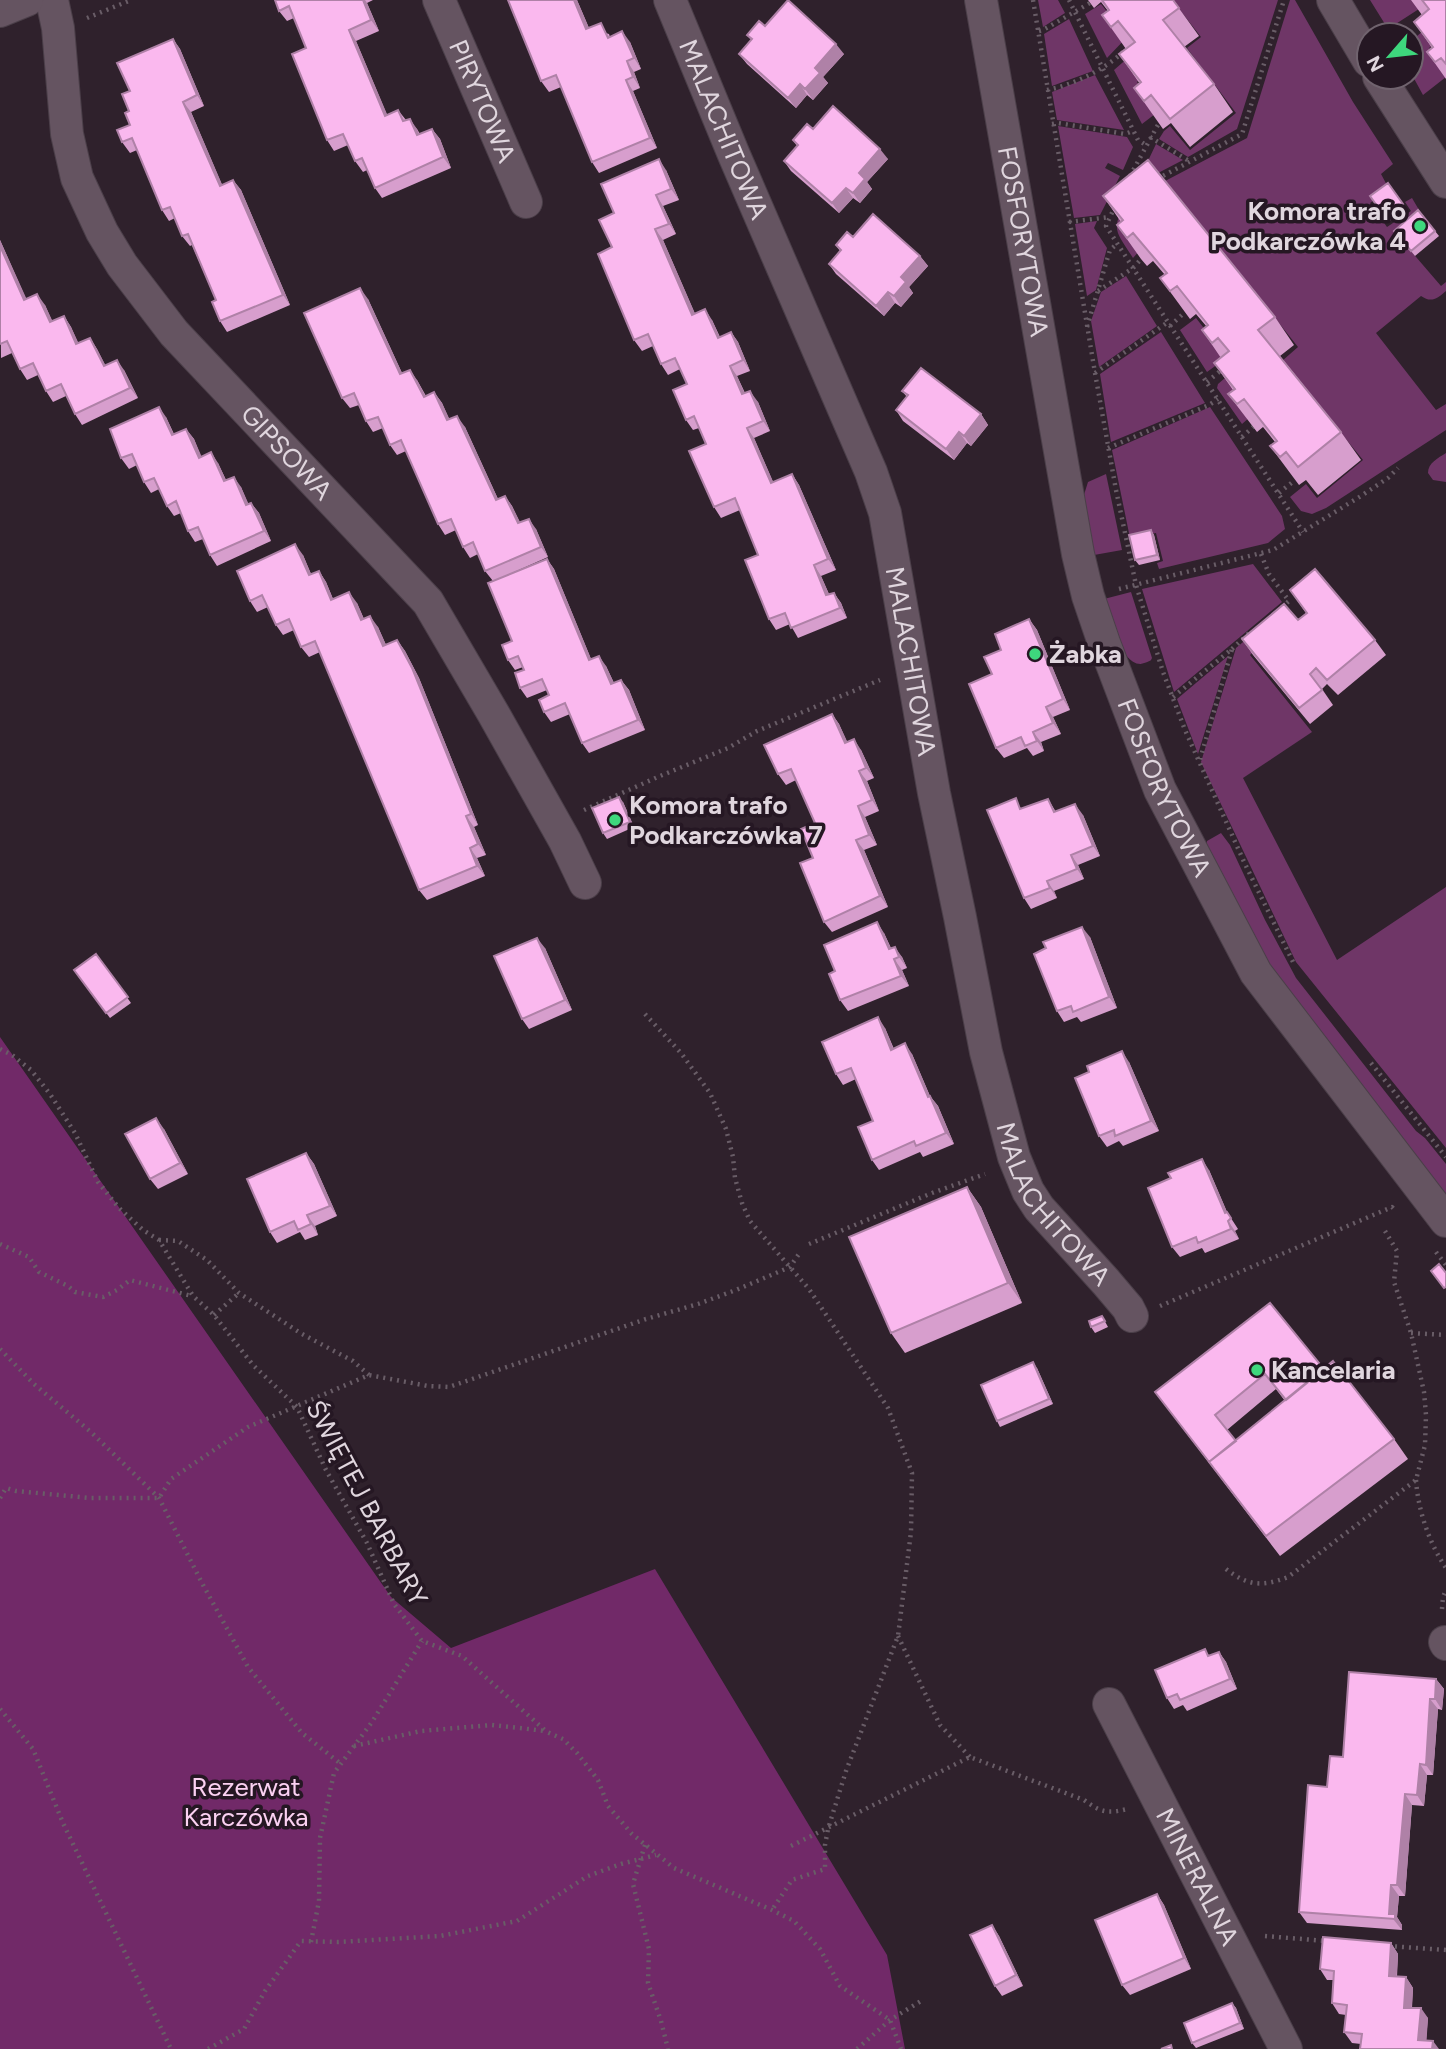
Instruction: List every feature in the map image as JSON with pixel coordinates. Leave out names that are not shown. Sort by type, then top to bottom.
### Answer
[{"type":"street","points":[[0,10],[27,0]]},
{"type":"street","name":"GIPSOWA","points":[[52,0],[58,28],[67,134],[74,166],[93,214],[122,265],[174,333],[428,602],[554,822],[585,883]]},
{"type":"street","name":"PIRYTOWA","points":[[439,0],[526,202]]},
{"type":"street","name":"MALACHITOWA","points":[[670,0],[871,472],[885,513],[934,793],[986,1052],[1016,1163],[1039,1208],[1130,1312]]},
{"type":"street","name":"FOSFORYTOWA","points":[[981,0],[1078,554],[1088,596],[1131,717],[1160,790],[1256,973],[1446,1221]]},
{"type":"street","points":[[1333,0],[1355,37]]},
{"type":"street","points":[[1388,91],[1446,181]]},
{"type":"street","name":"MINERALNA","points":[[1109,1704],[1286,2049]]},
{"type":"path","points":[[1033,0],[1108,448],[1136,585],[1173,697],[1199,764],[1270,918],[1299,972]]},
{"type":"path","points":[[1069,0],[1133,131],[1138,140],[1146,145]]},
{"type":"path","points":[[1154,181],[1242,134],[1284,0]]},
{"type":"path","points":[[1038,31],[1090,3]]},
{"type":"path","points":[[1047,90],[1103,68],[1126,49]]},
{"type":"path","points":[[1129,179],[1159,123]]},
{"type":"path","points":[[1052,124],[1125,134],[1133,131]]},
{"type":"path","points":[[1150,138],[1190,161]]},
{"type":"path","points":[[1117,202],[1106,226],[1303,532]]},
{"type":"path","points":[[1069,222],[1110,217]]},
{"type":"path","points":[[1087,328],[1110,250],[1117,244]]},
{"type":"path","points":[[1083,302],[1133,268],[1141,259]]},
{"type":"path","points":[[1095,373],[1184,313]]},
{"type":"path","points":[[1207,382],[1227,365]]},
{"type":"path","points":[[1108,448],[1218,399]]},
{"type":"path","points":[[1242,437],[1253,427]]},
{"type":"path","points":[[1115,590],[1273,551],[1388,478],[1398,468]]},
{"type":"path","points":[[1279,494],[1295,480]]},
{"type":"path","points":[[1261,554],[1269,574],[1289,601],[1279,610]]},
{"type":"path","points":[[1173,697],[1257,627]]},
{"type":"path","points":[[1199,764],[1231,649]]},
{"type":"path","points":[[554,822],[728,748],[789,717],[898,673],[912,671]]},
{"type":"path","points":[[645,1014],[681,1053],[709,1093],[726,1129],[735,1178],[742,1203],[751,1221],[808,1289],[888,1408],[912,1473],[911,1532],[898,1636],[846,1771],[828,1829],[825,1869],[792,1880],[772,1910]]},
{"type":"path","name":"ŚWIĘTEJ BARBARY","points":[[0,1049],[31,1070],[75,1133],[98,1182],[119,1208],[143,1230],[159,1240],[193,1296],[214,1315],[253,1365],[297,1407],[326,1470],[367,1543],[394,1604],[422,1641],[462,1656],[547,1731],[563,1739],[598,1780],[608,1806],[632,1834],[657,1855],[674,1868],[794,1921],[820,1949],[840,1986],[890,2020]]},
{"type":"path","points":[[1364,1055],[1446,1157]]},
{"type":"path","points":[[809,1244],[932,1193],[1016,1163]]},
{"type":"path","points":[[1130,1312],[1142,1301],[1147,1306],[1156,1308],[1392,1207]]},
{"type":"path","points":[[1385,1231],[1397,1251],[1394,1282],[1411,1332],[1424,1392],[1424,1445],[1416,1480],[1421,1511],[1437,1554],[1446,1568]]},
{"type":"path","points":[[159,1240],[178,1241],[207,1260],[239,1293],[302,1334],[353,1361],[369,1376]]},
{"type":"path","points":[[0,1244],[29,1257],[39,1272],[68,1286],[75,1293],[103,1297],[130,1280],[193,1296]]},
{"type":"path","points":[[159,1498],[171,1479],[248,1427],[369,1376],[449,1387],[698,1304],[790,1267],[801,1251]]},
{"type":"path","points":[[214,1315],[239,1293]]},
{"type":"path","points":[[1411,1332],[1446,1335]]},
{"type":"path","points":[[0,1349],[34,1384],[92,1433],[159,1498],[248,1667],[302,1733],[341,1764]]},
{"type":"path","points":[[1226,1569],[1240,1580],[1253,1583],[1266,1583],[1287,1577],[1416,1480]]},
{"type":"path","points":[[0,1498],[6,1488],[90,1498],[159,1498]]},
{"type":"path","points":[[898,1636],[940,1725],[970,1757],[1084,1800],[1098,1811],[1117,1812],[1158,1799]]},
{"type":"path","points":[[311,1942],[319,1901],[320,1838],[334,1773],[372,1722],[422,1641]]},
{"type":"path","points":[[0,1709],[33,1749],[63,1823],[171,2049]]},
{"type":"path","points":[[354,1746],[421,1731],[492,1725],[547,1731]]},
{"type":"path","points":[[790,1846],[970,1757]]},
{"type":"path","points":[[645,1844],[633,1884],[649,1949],[648,1983],[668,2049]]},
{"type":"path","points":[[208,2049],[244,2029],[265,1991],[301,1941],[338,1942],[440,1936],[517,1921],[588,1876],[657,1855]]},
{"type":"path","points":[[1226,1933],[1336,1942]]},
{"type":"path","points":[[1377,1945],[1446,1950]]},
{"type":"path","points":[[857,2049],[890,2020],[921,2001]]},
{"type":"path","points":[[890,2020],[901,2049]]},
{"type":"shaded area","points":[[1038,0],[1058,0],[1065,13],[1043,27]]},
{"type":"shaded area","points":[[1172,0],[1278,0],[1237,129],[1188,157],[1159,139],[1164,131],[1170,126],[1190,150],[1236,113],[1187,48],[1201,37]]},
{"type":"shaded area","points":[[1290,0],[1295,0],[1353,102],[1393,164],[1381,174],[1389,189],[1370,203],[1387,227],[1411,211],[1405,202],[1412,198],[1422,215],[1398,236],[1441,286],[1446,282],[1446,291],[1440,296],[1431,300],[1421,296],[1376,333],[1436,410],[1446,404],[1446,430],[1326,508],[1312,514],[1301,511],[1290,497],[1306,484],[1317,498],[1363,460],[1282,361],[1298,347],[1169,185],[1141,249],[1133,258],[1117,230],[1118,218],[1127,201],[1247,138]]},
{"type":"shaded area","points":[[1370,0],[1417,0],[1422,7],[1400,21],[1383,21]]},
{"type":"shaded area","points":[[1101,4],[1127,37],[1107,58],[1085,14]]},
{"type":"shaded area","points":[[1069,19],[1093,71],[1052,86],[1044,34]]},
{"type":"shaded area","points":[[1435,21],[1445,36],[1429,48],[1446,72],[1446,77],[1423,95],[1421,91],[1425,91],[1425,29]]},
{"type":"shaded area","points":[[1130,56],[1152,69],[1137,82],[1159,111],[1142,124],[1114,70]]},
{"type":"shaded area","points":[[1095,75],[1124,130],[1057,120],[1052,92]]},
{"type":"shaded area","points":[[1058,126],[1127,137],[1133,147],[1123,170],[1108,163],[1105,168],[1120,176],[1100,215],[1074,218]]},
{"type":"shaded area","points":[[1156,144],[1183,160],[1137,184]]},
{"type":"shaded area","points":[[1097,221],[1094,228],[1107,248],[1096,290],[1087,296],[1075,224]]},
{"type":"shaded area","points":[[1126,276],[1157,326],[1099,367],[1091,321],[1101,292]]},
{"type":"shaded area","points":[[1196,318],[1224,354],[1220,358],[1222,361],[1207,372],[1180,330]]},
{"type":"shaded area","points":[[1161,332],[1205,403],[1111,442],[1100,374]]},
{"type":"shaded area","points":[[1232,372],[1250,417],[1242,424],[1217,388]]},
{"type":"shaded area","points":[[1210,407],[1282,516],[1285,529],[1268,543],[1159,569],[1157,563],[1163,561],[1156,533],[1130,538],[1112,450]]},
{"type":"shaded area","points":[[1446,453],[1446,482],[1433,480],[1428,473],[1430,466]]},
{"type":"shaded area","points":[[1106,474],[1122,550],[1094,555],[1083,498],[1088,482]]},
{"type":"shaded area","points":[[1253,564],[1282,602],[1174,692],[1142,589]]},
{"type":"shaded area","points":[[1131,592],[1152,658],[1141,664],[1127,657],[1121,648],[1104,599]]},
{"type":"shaded area","points":[[1256,631],[1253,652],[1250,655],[1312,732],[1243,778],[1337,960],[1446,887],[1446,1148],[1296,962],[1201,762],[1236,648]]},
{"type":"shaded area","points":[[1228,656],[1198,754],[1177,699]]},
{"type":"shaded area","points":[[1221,833],[1230,845],[1296,978],[1416,1131],[1446,1164],[1446,1194],[1290,999],[1277,979],[1206,849],[1207,841]]},
{"type":"green space","name":"Rezerwat Karczówka","points":[[0,1037],[391,1597],[451,1648],[655,1569],[887,1955],[905,2049],[0,2049]]},
{"type":"building","points":[[275,0],[363,0],[371,20],[349,30],[385,116],[398,110],[403,121],[410,119],[417,135],[432,129],[443,157],[375,188],[362,158],[355,161],[343,134],[327,140],[292,54],[306,48],[289,6],[279,11]]},
{"type":"building","points":[[508,0],[574,0],[586,29],[601,23],[608,38],[622,31],[634,58],[627,61],[633,77],[626,80],[650,138],[592,162],[556,75],[541,81]]},
{"type":"building","points":[[788,0],[836,44],[815,68],[820,73],[805,89],[800,84],[788,98],[739,54],[752,39],[747,35],[759,21],[765,26]]},
{"type":"building","points":[[1102,0],[1173,0],[1179,8],[1163,20],[1214,84],[1170,119],[1151,95],[1144,101],[1134,88],[1141,82],[1119,54],[1135,42],[1118,21],[1111,27],[1102,15],[1109,10]]},
{"type":"building","points":[[1422,0],[1446,0],[1446,64],[1441,58],[1435,62],[1427,52],[1433,47],[1425,36],[1425,21],[1415,21],[1429,9]]},
{"type":"building","points":[[173,39],[197,95],[183,102],[220,186],[233,180],[283,295],[220,321],[212,302],[216,300],[188,234],[182,236],[170,207],[162,210],[132,138],[122,142],[117,130],[130,125],[125,113],[129,111],[122,94],[130,91],[117,63]]},
{"type":"building","points":[[833,106],[880,149],[859,173],[865,179],[853,193],[846,188],[832,203],[784,161],[798,145],[793,140],[807,124],[813,129]]},
{"type":"building","points":[[659,159],[671,189],[656,195],[669,224],[655,229],[692,315],[705,309],[718,338],[731,332],[743,360],[730,366],[742,394],[750,391],[763,421],[747,428],[771,483],[792,474],[828,559],[814,565],[826,595],[834,593],[840,608],[791,628],[785,613],[769,619],[745,560],[758,555],[735,498],[714,507],[689,451],[706,444],[694,416],[686,420],[673,390],[687,384],[675,358],[661,364],[648,334],[634,340],[598,254],[612,247],[599,220],[614,213],[601,184]]},
{"type":"building","points":[[1148,160],[1275,317],[1258,330],[1341,432],[1298,467],[1286,452],[1280,457],[1270,446],[1277,441],[1244,399],[1237,404],[1228,394],[1235,389],[1214,363],[1229,351],[1218,338],[1212,343],[1202,330],[1208,325],[1177,286],[1170,291],[1160,278],[1167,273],[1133,233],[1127,238],[1117,225],[1123,220],[1103,196]]},
{"type":"building","points":[[1388,183],[1403,204],[1385,217],[1370,196]]},
{"type":"building","name":"Komora trafo Podkarczówka 4","points":[[1418,210],[1435,231],[1411,251],[1394,231]]},
{"type":"building","points":[[873,214],[920,256],[901,277],[906,282],[894,296],[888,292],[876,306],[829,264],[841,250],[836,245],[847,232],[853,237]]},
{"type":"building","points":[[0,246],[24,300],[37,294],[50,322],[64,316],[76,344],[90,338],[104,366],[117,360],[130,388],[75,414],[61,384],[46,391],[33,363],[20,369],[7,341],[0,344]]},
{"type":"building","points":[[360,288],[400,374],[410,370],[424,397],[434,392],[447,420],[457,416],[496,500],[505,496],[518,523],[529,519],[541,547],[485,571],[473,542],[463,547],[451,519],[438,524],[401,440],[390,445],[378,417],[366,421],[354,393],[342,398],[304,313]]},
{"type":"building","points":[[921,368],[981,414],[964,436],[959,432],[946,449],[896,410],[908,395],[902,391]]},
{"type":"building","points":[[159,407],[172,435],[186,429],[199,458],[211,452],[224,481],[234,477],[246,505],[251,503],[264,531],[210,555],[198,527],[188,531],[176,501],[167,506],[154,478],[144,482],[132,454],[121,458],[110,429]]},
{"type":"building","points":[[1151,530],[1157,555],[1135,560],[1129,535]]},
{"type":"building","points":[[295,544],[309,575],[319,571],[331,600],[349,592],[361,620],[370,616],[383,646],[397,640],[412,668],[471,814],[466,816],[478,844],[470,848],[477,866],[419,890],[315,641],[301,647],[289,619],[276,625],[262,595],[250,601],[237,571]]},
{"type":"building","points":[[547,559],[589,660],[599,656],[611,684],[621,680],[638,720],[582,743],[565,703],[544,712],[539,700],[549,695],[542,679],[520,688],[515,673],[524,670],[518,656],[508,660],[502,645],[512,641],[488,583]]},
{"type":"building","points":[[1315,569],[1375,640],[1327,680],[1316,668],[1310,674],[1322,690],[1299,708],[1242,639],[1284,604],[1298,620],[1307,613],[1290,590]]},
{"type":"building","points":[[1029,619],[1063,699],[1046,707],[1053,723],[1033,732],[1037,741],[1025,746],[1021,737],[996,748],[969,684],[992,674],[984,657],[1001,650],[995,634]]},
{"type":"building","points":[[832,714],[845,743],[854,739],[866,768],[859,771],[872,800],[858,806],[869,835],[856,840],[880,896],[824,922],[800,863],[813,858],[801,829],[815,823],[791,769],[778,774],[764,745]]},
{"type":"building","name":"Komora trafo Podkarczówka 7","points":[[619,797],[630,822],[603,833],[592,808]]},
{"type":"building","points":[[1016,798],[1020,809],[1048,799],[1054,812],[1075,804],[1093,846],[1071,855],[1077,869],[1047,881],[1050,888],[1024,898],[987,810]]},
{"type":"building","points":[[877,922],[889,949],[895,947],[899,957],[894,959],[901,976],[840,1000],[829,974],[835,971],[824,945]]},
{"type":"building","points":[[1082,927],[1109,997],[1073,1012],[1071,1006],[1057,1011],[1034,954],[1046,948],[1043,942]]},
{"type":"building","points":[[537,938],[565,1000],[522,1019],[494,956]]},
{"type":"building","points":[[96,954],[128,997],[106,1013],[74,970]]},
{"type":"building","points":[[878,1017],[891,1050],[905,1043],[946,1133],[916,1146],[914,1141],[872,1160],[858,1127],[873,1121],[851,1068],[836,1074],[822,1042]]},
{"type":"building","points":[[1122,1051],[1151,1121],[1115,1136],[1114,1130],[1099,1136],[1075,1078],[1089,1072],[1087,1066]]},
{"type":"building","points":[[156,1118],[180,1163],[150,1179],[125,1134]]},
{"type":"building","points":[[306,1153],[330,1206],[307,1215],[311,1224],[298,1230],[294,1221],[270,1232],[247,1179]]},
{"type":"building","points":[[1202,1159],[1225,1213],[1231,1218],[1228,1221],[1231,1229],[1198,1243],[1196,1237],[1172,1247],[1148,1188],[1171,1178],[1168,1173]]},
{"type":"building","points":[[967,1187],[1008,1283],[891,1333],[849,1237]]},
{"type":"building","points":[[1439,1264],[1446,1273],[1444,1288],[1431,1271]]},
{"type":"building","points":[[1270,1303],[1324,1369],[1286,1400],[1265,1374],[1215,1415],[1236,1441],[1209,1462],[1155,1392]]},
{"type":"building","points":[[1102,1316],[1105,1321],[1091,1327],[1089,1321]]},
{"type":"building","points":[[1333,1361],[1394,1439],[1266,1536],[1209,1462]]},
{"type":"building","points":[[1033,1362],[1049,1399],[997,1421],[981,1385]]},
{"type":"building","points":[[1205,1649],[1208,1656],[1219,1652],[1230,1679],[1180,1700],[1177,1694],[1167,1698],[1155,1670]]},
{"type":"building","points":[[1349,1672],[1436,1679],[1435,1699],[1430,1699],[1426,1765],[1420,1764],[1417,1795],[1405,1794],[1397,1885],[1391,1885],[1389,1914],[1395,1914],[1395,1919],[1299,1912],[1308,1785],[1327,1787],[1330,1756],[1343,1757]]},
{"type":"building","points":[[1157,1894],[1184,1958],[1122,1985],[1095,1920]]},
{"type":"building","points":[[992,1925],[1016,1975],[995,1986],[970,1935]]},
{"type":"building","points":[[1323,1937],[1391,1943],[1389,1976],[1406,1977],[1404,2008],[1421,2008],[1418,2040],[1433,2041],[1432,2049],[1360,2049],[1362,2034],[1344,2032],[1347,2005],[1332,2003],[1334,1971],[1320,1969]]},
{"type":"building","points":[[1232,2003],[1240,2023],[1192,2043],[1184,2023]]},
{"type":"place","name":"Komora trafo Podkarczówka 4","points":[[1420,226]]},
{"type":"place","name":"Żabka","points":[[1035,654]]},
{"type":"place","name":"Komora trafo Podkarczówka 7","points":[[615,820]]},
{"type":"place","name":"Kancelaria","points":[[1257,1370]]}]
